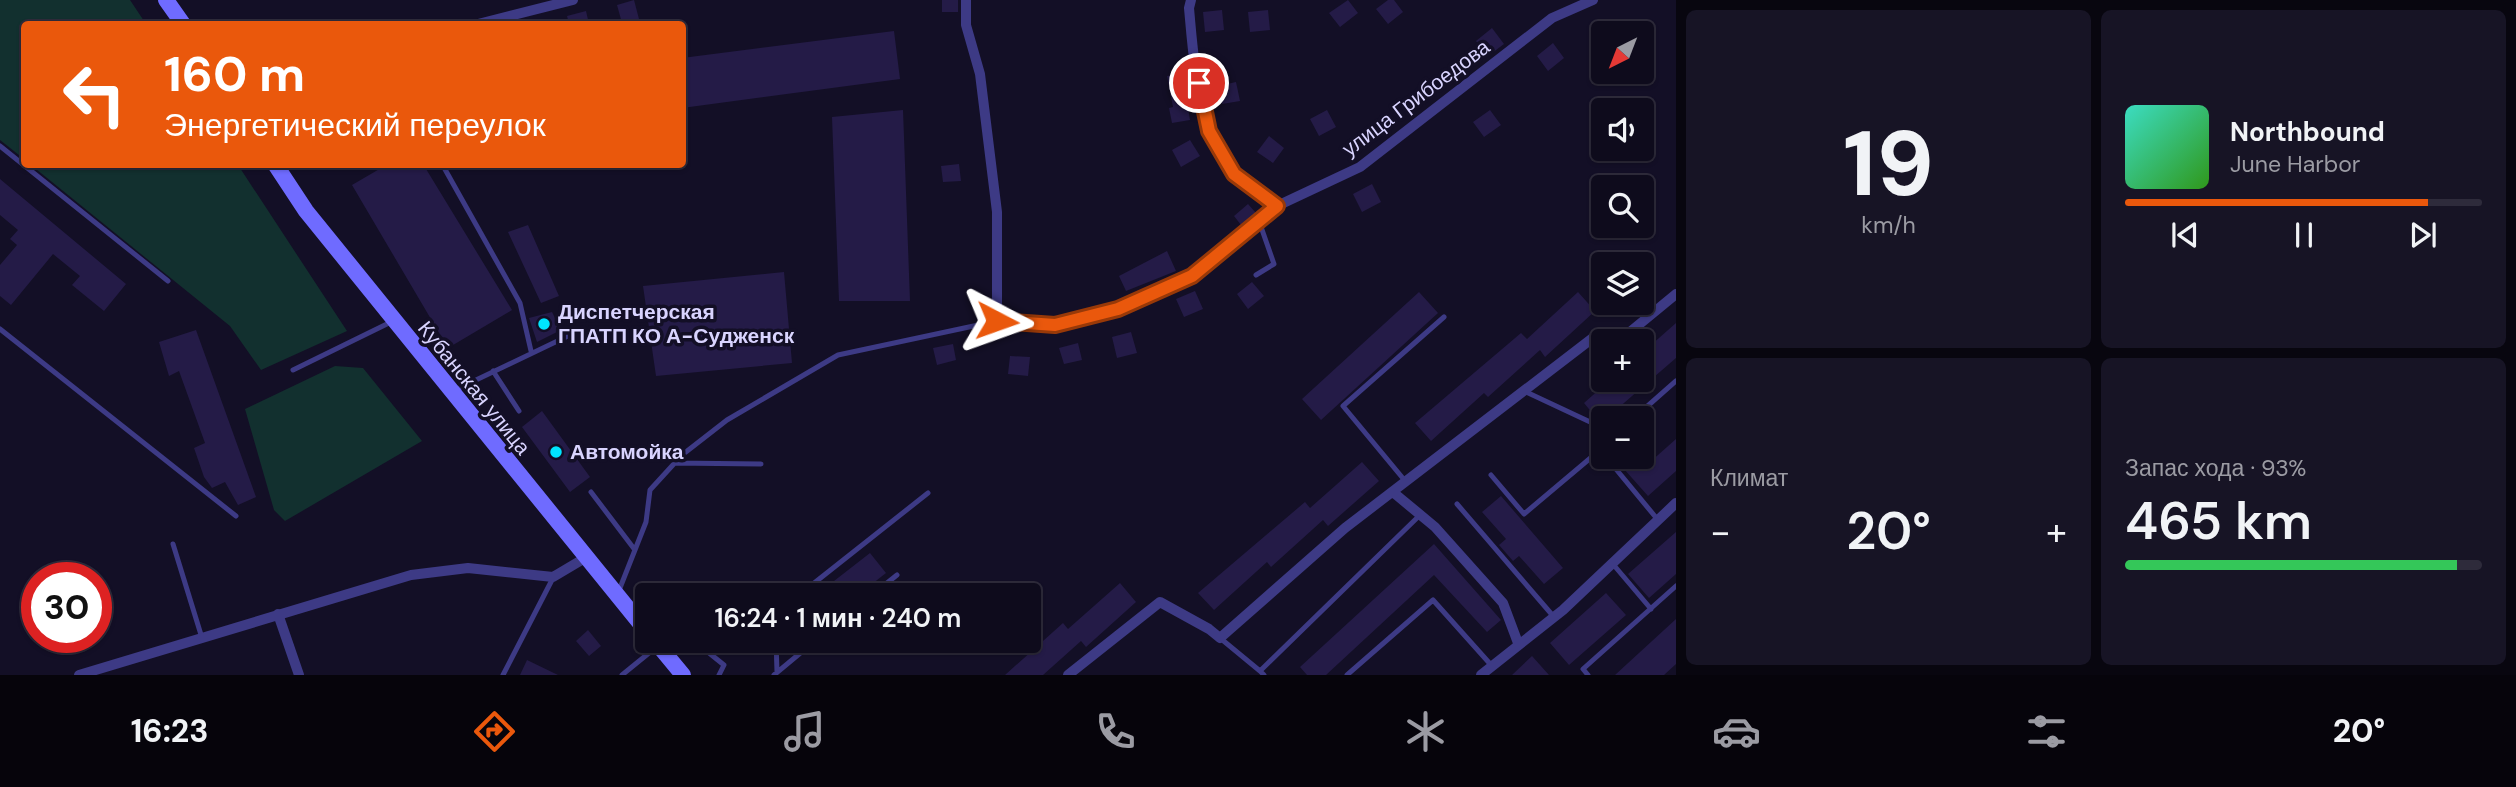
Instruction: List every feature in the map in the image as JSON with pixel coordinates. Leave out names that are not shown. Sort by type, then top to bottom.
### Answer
[{"type":"street","points":[[166,0],[181,21]]},
{"type":"street","points":[[490,21],[573,0]]},
{"type":"street","points":[[966,0],[966,25],[980,74],[997,212],[997,321]]},
{"type":"street","points":[[1191,0],[1189,8],[1194,60],[1209,131],[1234,174],[1277,206]]},
{"type":"street","name":"улица Грибоедова","points":[[997,321],[1055,325],[1118,309],[1192,276],[1277,206],[1360,167],[1552,18],[1593,0]]},
{"type":"street","name":"Кубанская улица","points":[[278,168],[306,211],[450,392],[635,617]]},
{"type":"street","points":[[1634,329],[1676,294]]},
{"type":"street","points":[[1068,675],[1160,602],[1220,638],[1345,528],[1591,339]]},
{"type":"street","points":[[1394,493],[1420,515],[1503,603],[1518,643]]},
{"type":"street","points":[[1481,675],[1554,617],[1676,504]]},
{"type":"street","points":[[79,675],[411,575],[468,568],[553,577],[585,558]]},
{"type":"street","points":[[278,614],[299,675]]},
{"type":"street","name":"Кубанская улица","points":[[666,653],[683,675]]},
{"type":"lane","points":[[0,146],[21,163]]},
{"type":"lane","points":[[27,168],[168,281]]},
{"type":"lane","points":[[444,168],[520,303],[531,351]]},
{"type":"lane","points":[[1256,275],[1274,264],[1259,221]]},
{"type":"lane","points":[[1406,482],[1343,406],[1444,317]]},
{"type":"lane","points":[[293,370],[393,320]]},
{"type":"lane","name":"улица Грибоедова","points":[[616,596],[646,522],[650,490],[674,463],[727,420],[838,355],[997,321]]},
{"type":"lane","points":[[0,329],[236,516]]},
{"type":"lane","points":[[450,392],[531,351],[568,336]]},
{"type":"lane","points":[[494,371],[519,411]]},
{"type":"lane","points":[[1648,406],[1676,382]]},
{"type":"lane","points":[[1524,391],[1591,422]]},
{"type":"lane","points":[[1491,475],[1524,514],[1591,461]]},
{"type":"lane","points":[[674,463],[761,464]]},
{"type":"lane","points":[[1617,469],[1658,520]]},
{"type":"lane","points":[[592,492],[635,550]]},
{"type":"lane","points":[[814,583],[928,494]]},
{"type":"lane","points":[[1457,504],[1554,617]]},
{"type":"lane","points":[[1220,638],[1262,673],[1420,515]]},
{"type":"lane","points":[[173,544],[201,638]]},
{"type":"lane","points":[[1612,564],[1651,609]]},
{"type":"lane","points":[[887,583],[897,575]]},
{"type":"lane","points":[[503,675],[553,577]]},
{"type":"lane","points":[[1588,675],[1583,668],[1676,586]]},
{"type":"lane","points":[[1347,675],[1433,600],[1492,666]]},
{"type":"lane","points":[[622,675],[643,653]]},
{"type":"lane","points":[[709,653],[724,665],[719,675]]},
{"type":"lane","points":[[775,674],[776,653]]},
{"type":"lane","points":[[775,674],[800,653]]},
{"type":"green space","points":[[0,0],[130,0],[144,21],[21,21],[21,157],[0,140]]},
{"type":"green space","points":[[35,168],[240,168],[347,331],[261,370],[230,326]]},
{"type":"green space","points":[[335,366],[363,368],[422,441],[285,521],[274,510],[245,409]]},
{"type":"building","points":[[634,0],[639,19],[621,21],[617,5]]},
{"type":"building","points":[[942,0],[958,0],[958,12],[942,12]]},
{"type":"building","points":[[1348,0],[1358,13],[1340,27],[1329,13]]},
{"type":"building","points":[[1388,0],[1394,0],[1403,12],[1388,24],[1376,9]]},
{"type":"building","points":[[1222,10],[1224,30],[1205,32],[1203,12]]},
{"type":"building","points":[[1268,10],[1270,30],[1250,32],[1248,12]]},
{"type":"building","points":[[586,11],[588,21],[568,21],[567,16]]},
{"type":"building","points":[[1492,28],[1504,44],[1488,56],[1476,41]]},
{"type":"building","points":[[894,31],[900,79],[686,107],[686,57]]},
{"type":"building","points":[[1553,43],[1564,58],[1548,71],[1537,56]]},
{"type":"building","points":[[1182,73],[1190,120],[1172,123],[1169,108],[1173,107],[1167,76]]},
{"type":"building","points":[[1236,82],[1240,101],[1222,104],[1218,86]]},
{"type":"building","points":[[903,110],[910,301],[839,301],[832,117]]},
{"type":"building","points":[[1327,110],[1336,127],[1319,136],[1310,119]]},
{"type":"building","points":[[1490,110],[1501,125],[1484,137],[1473,122]]},
{"type":"building","points":[[1269,136],[1284,148],[1273,163],[1257,152]]},
{"type":"building","points":[[1190,140],[1200,156],[1181,167],[1172,150]]},
{"type":"building","points":[[959,164],[961,181],[943,182],[941,166]]},
{"type":"building","points":[[381,168],[425,168],[512,310],[448,348],[352,185]]},
{"type":"building","points":[[0,179],[126,284],[104,311],[72,285],[80,276],[53,254],[11,305],[0,296],[0,265],[17,245],[10,239],[18,230],[0,215]]},
{"type":"building","points":[[1372,184],[1381,202],[1362,212],[1353,194]]},
{"type":"building","points":[[1248,204],[1256,213],[1241,225],[1234,216]]},
{"type":"building","points":[[528,225],[559,296],[541,303],[508,232]]},
{"type":"building","points":[[1167,251],[1176,271],[1126,291],[1119,276]]},
{"type":"building","points":[[784,272],[792,363],[656,376],[643,286]]},
{"type":"building","points":[[1252,282],[1264,296],[1248,309],[1237,294]]},
{"type":"building","points":[[1195,291],[1203,309],[1184,317],[1176,299]]},
{"type":"building","points":[[1419,292],[1438,313],[1321,420],[1302,399]]},
{"type":"building","points":[[1578,292],[1591,307],[1591,315],[1545,357],[1540,350],[1488,397],[1484,393],[1431,441],[1415,423],[1521,333],[1527,339]]},
{"type":"building","name":"Диспетчерская ГПАТП КО А-Судженск","points":[[552,312],[561,330],[537,342],[529,318]]},
{"type":"building","points":[[1676,323],[1676,358],[1654,377],[1654,342]]},
{"type":"building","points":[[196,330],[256,497],[238,505],[225,482],[212,488],[204,477],[194,448],[205,443],[179,371],[169,376],[159,342]]},
{"type":"building","points":[[1131,332],[1137,353],[1117,358],[1112,337]]},
{"type":"building","points":[[1078,343],[1082,360],[1064,364],[1059,348]]},
{"type":"building","points":[[953,344],[956,360],[937,365],[933,348]]},
{"type":"building","points":[[1010,356],[1030,357],[1028,376],[1008,374]]},
{"type":"building","points":[[1596,392],[1637,392],[1620,406],[1591,406],[1591,412],[1584,403]]},
{"type":"building","name":"Автомойка","points":[[542,411],[590,477],[570,492],[522,427]]},
{"type":"building","points":[[1676,439],[1676,471],[1648,496],[1624,469],[1654,469],[1654,459]]},
{"type":"building","points":[[1362,462],[1379,481],[1328,526],[1323,520],[1271,567],[1267,562],[1214,610],[1198,593],[1305,502],[1310,508]]},
{"type":"building","points":[[1501,496],[1563,568],[1544,584],[1519,556],[1513,561],[1499,545],[1506,539],[1482,512]]},
{"type":"building","points":[[1676,532],[1676,574],[1649,598],[1628,574]]},
{"type":"building","points":[[1434,544],[1501,620],[1487,632],[1434,575],[1326,675],[1307,675],[1300,667]]},
{"type":"building","points":[[870,553],[886,573],[873,583],[831,583]]},
{"type":"building","points":[[1120,583],[1136,602],[1086,647],[1081,641],[1043,675],[1005,675],[1030,653],[1041,653],[1041,643],[1063,623],[1068,629]]},
{"type":"building","points":[[1606,593],[1626,615],[1569,665],[1550,643]]},
{"type":"building","points":[[1676,619],[1676,664],[1664,675],[1615,675]]},
{"type":"building","points":[[588,630],[601,646],[589,656],[576,641]]},
{"type":"building","points":[[1532,656],[1549,675],[1512,675]]},
{"type":"building","points":[[527,660],[558,675],[520,675]]},
{"type":"place","name":"Диспетчерская ГПАТП КО А-Судженск","points":[[544,324]]},
{"type":"place","name":"Автомойка","points":[[556,452]]},
{"type":"route","points":[[997,321],[1055,325],[1118,309],[1192,276],[1277,206],[1234,174],[1209,131],[1199,83]]}]
